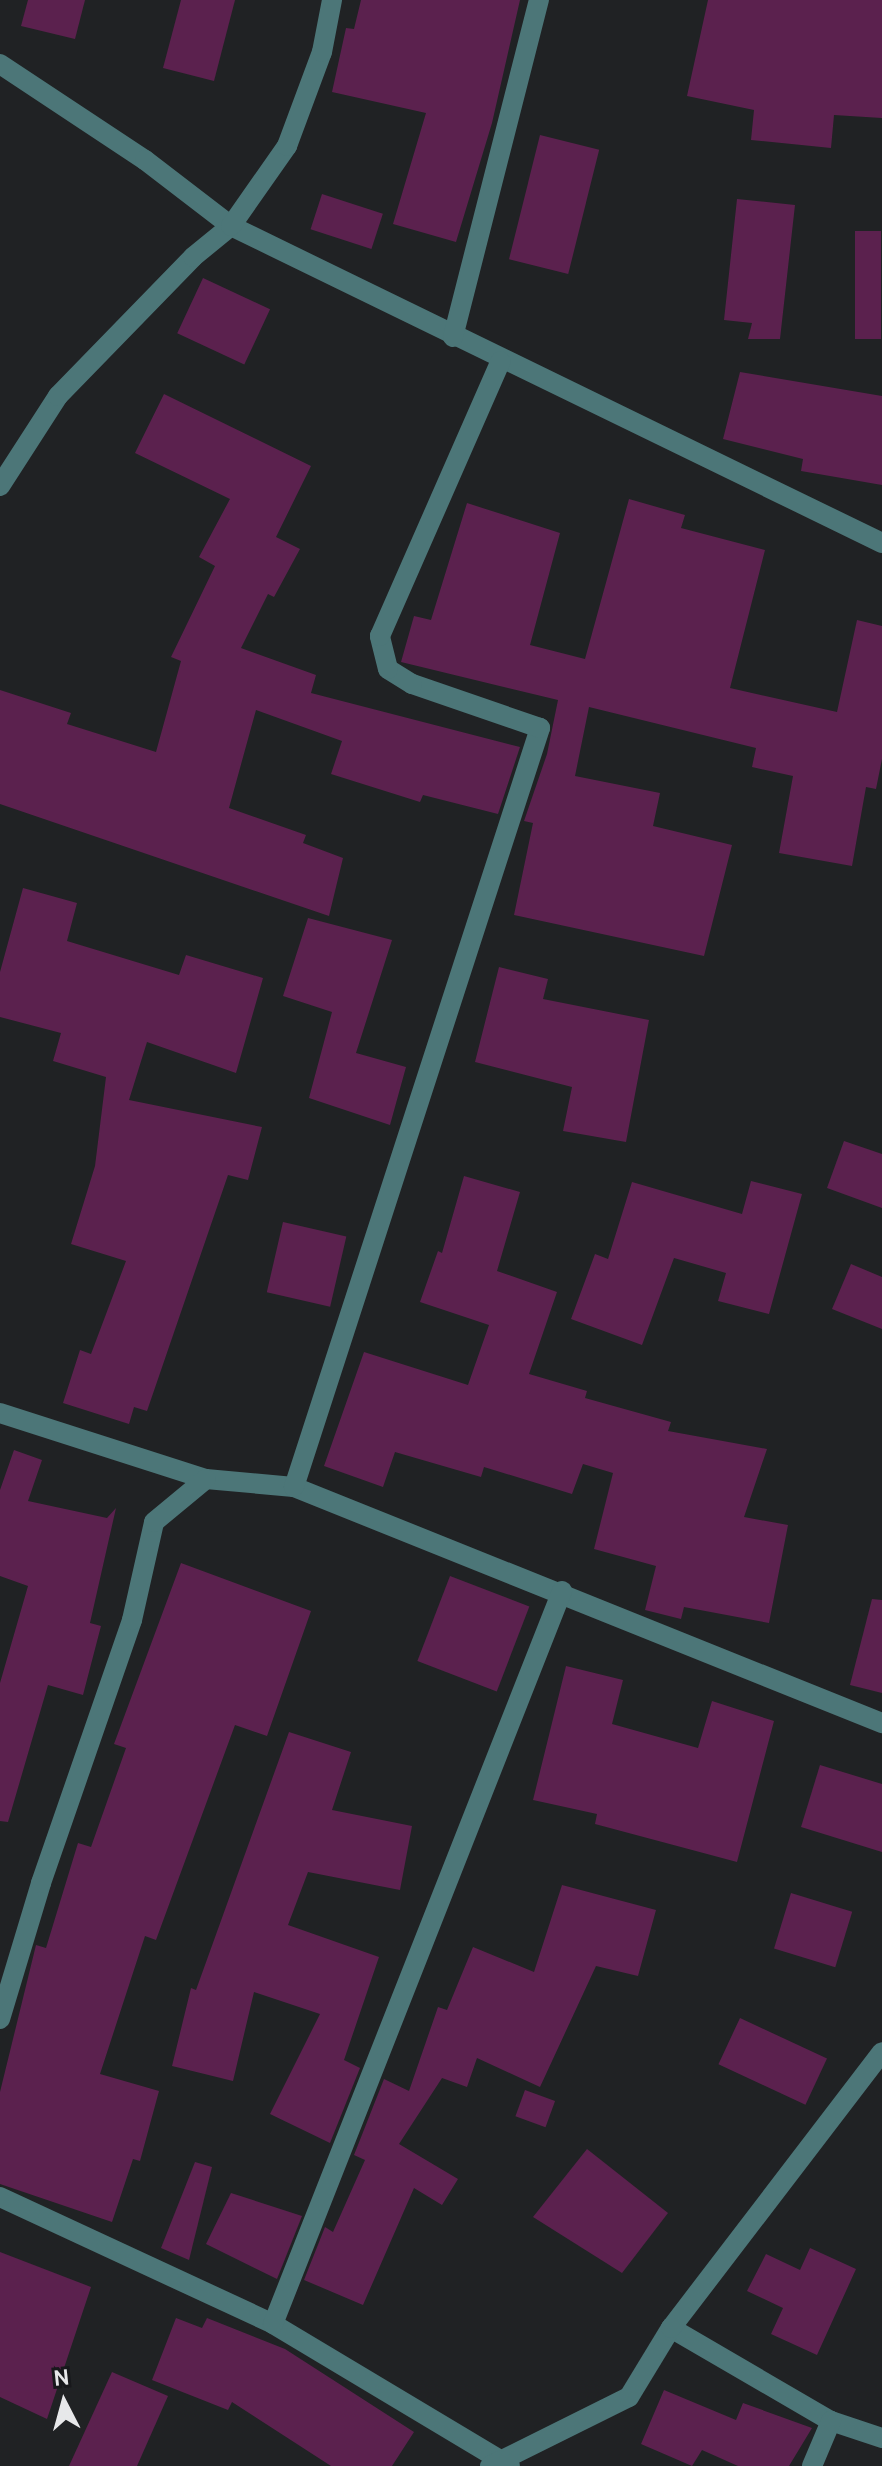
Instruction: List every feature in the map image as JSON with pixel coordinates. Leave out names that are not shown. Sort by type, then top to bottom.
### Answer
[{"type":"street","points":[[0,486],[58,396],[193,257],[231,226],[287,146],[322,52],[332,0]]},
{"type":"street","points":[[453,337],[539,0]]},
{"type":"street","points":[[0,64],[145,160],[231,226],[501,361],[882,543]]},
{"type":"street","points":[[294,1487],[540,728],[412,684],[388,669],[380,636],[501,361]]},
{"type":"street","points":[[0,1413],[206,1479],[294,1487],[562,1591],[882,1723]]},
{"type":"street","points":[[0,2019],[41,1883],[132,1620],[154,1522],[206,1479]]},
{"type":"street","points":[[273,2324],[562,1591]]},
{"type":"street","points":[[0,2197],[273,2324],[500,2464],[629,2397],[671,2328],[882,2052]]},
{"type":"street","points":[[671,2328],[831,2421],[882,2438]]},
{"type":"street","points":[[812,2466],[831,2421]]},
{"type":"building","points":[[28,0],[85,0],[75,39],[21,26]]},
{"type":"building","points":[[181,0],[235,0],[214,81],[163,68]]},
{"type":"building","points":[[361,0],[520,0],[492,123],[456,242],[393,224],[426,113],[332,92],[346,28],[354,29]]},
{"type":"building","points":[[708,0],[882,0],[882,118],[834,115],[831,148],[751,140],[754,110],[687,96]]},
{"type":"building","points":[[540,135],[599,150],[568,274],[509,259]]},
{"type":"building","points":[[322,194],[383,214],[371,249],[311,229]]},
{"type":"building","points":[[737,199],[795,205],[780,339],[748,339],[752,323],[724,320]]},
{"type":"building","points":[[855,231],[881,231],[881,339],[855,339]]},
{"type":"building","points":[[203,278],[270,309],[244,365],[177,333]]},
{"type":"building","points":[[740,372],[882,396],[882,485],[801,471],[803,459],[723,439]]},
{"type":"building","points":[[164,394],[311,466],[276,537],[300,549],[274,597],[268,594],[241,648],[316,675],[311,693],[520,747],[498,814],[423,795],[420,802],[331,774],[342,741],[256,710],[229,808],[306,835],[303,843],[343,858],[329,916],[0,804],[0,690],[71,713],[67,724],[156,752],[181,661],[171,657],[215,566],[199,557],[230,499],[135,453]]},
{"type":"building","points":[[629,499],[685,515],[681,528],[765,550],[730,688],[837,712],[857,620],[882,626],[882,759],[876,789],[866,787],[852,866],[779,853],[793,776],[752,767],[756,748],[589,707],[575,776],[660,793],[653,826],[732,845],[704,956],[514,915],[533,823],[524,821],[547,754],[558,700],[401,662],[414,616],[431,620],[467,503],[560,533],[530,645],[585,659]]},
{"type":"building","points":[[23,888],[77,903],[67,941],[179,975],[186,955],[263,978],[236,1073],[147,1042],[129,1100],[262,1127],[248,1180],[228,1175],[147,1411],[134,1407],[129,1424],[63,1403],[80,1350],[91,1354],[126,1261],[71,1244],[95,1166],[106,1077],[53,1061],[61,1033],[0,1017],[0,972]]},
{"type":"building","points":[[308,918],[392,940],[356,1053],[406,1067],[390,1125],[309,1098],[332,1012],[283,996]]},
{"type":"building","points":[[499,967],[548,979],[543,999],[649,1020],[626,1142],[563,1131],[572,1087],[475,1062]]},
{"type":"building","points":[[844,1141],[882,1154],[882,1208],[827,1188]]},
{"type":"building","points":[[464,1176],[520,1192],[497,1271],[557,1292],[529,1374],[587,1391],[585,1398],[671,1422],[668,1431],[767,1449],[744,1517],[788,1525],[769,1623],[684,1607],[681,1619],[645,1610],[656,1566],[594,1549],[613,1473],[583,1464],[572,1494],[484,1467],[481,1477],[395,1452],[383,1487],[324,1466],[364,1352],[468,1385],[489,1325],[420,1302],[438,1251],[442,1253]]},
{"type":"building","points":[[751,1181],[802,1194],[769,1314],[718,1301],[726,1273],[674,1258],[642,1345],[571,1319],[595,1254],[608,1259],[632,1182],[742,1214]]},
{"type":"building","points":[[283,1222],[346,1237],[330,1307],[267,1292]]},
{"type":"building","points":[[851,1264],[882,1277],[882,1329],[832,1309]]},
{"type":"building","points":[[14,1450],[42,1460],[28,1501],[107,1518],[116,1508],[90,1623],[101,1626],[83,1695],[48,1685],[8,1822],[0,1821],[0,1683],[28,1586],[0,1576],[0,1490]]},
{"type":"building","points":[[181,1563],[311,1611],[267,1736],[235,1725],[156,1940],[145,1936],[100,2074],[159,2091],[140,2161],[133,2159],[112,2222],[0,2184],[0,2092],[36,1945],[46,1948],[78,1843],[91,1847],[126,1748],[114,1744]]},
{"type":"building","points":[[450,1576],[529,1606],[497,1691],[417,1661]]},
{"type":"building","points":[[872,1599],[882,1600],[882,1693],[850,1685]]},
{"type":"building","points":[[566,1666],[623,1680],[612,1724],[698,1748],[712,1701],[774,1721],[737,1862],[595,1824],[597,1814],[533,1800]]},
{"type":"building","points":[[289,1732],[351,1752],[332,1810],[412,1826],[400,1890],[308,1872],[288,1925],[379,1957],[344,2060],[360,2068],[330,2143],[270,2114],[320,2014],[254,1992],[233,2081],[172,2066],[191,1988],[196,1990]]},
{"type":"building","points":[[820,1765],[882,1784],[882,1852],[801,1827]]},
{"type":"building","points":[[562,1885],[656,1910],[638,1976],[596,1966],[540,2087],[477,2058],[467,2087],[442,2078],[399,2144],[458,2179],[442,2205],[414,2188],[363,2305],[304,2280],[325,2227],[333,2232],[365,2160],[354,2155],[384,2079],[409,2091],[438,2007],[447,2010],[473,1947],[534,1972]]},
{"type":"building","points":[[791,1893],[852,1912],[835,1967],[774,1948]]},
{"type":"building","points":[[740,2018],[827,2059],[805,2105],[718,2064]]},
{"type":"building","points":[[525,2090],[555,2101],[545,2127],[515,2116]]},
{"type":"building","points":[[587,2149],[668,2213],[622,2273],[533,2217]]},
{"type":"building","points":[[195,2162],[212,2167],[189,2260],[161,2248]]},
{"type":"building","points":[[231,2193],[302,2216],[277,2279],[206,2244]]},
{"type":"building","points":[[810,2248],[856,2269],[817,2355],[771,2334],[783,2308],[747,2291],[766,2254],[800,2270]]},
{"type":"building","points":[[0,2252],[91,2287],[47,2419],[0,2397]]},
{"type":"building","points":[[176,2318],[202,2328],[207,2318],[285,2349],[414,2432],[392,2466],[331,2466],[232,2402],[228,2410],[152,2380]]},
{"type":"building","points":[[112,2372],[168,2396],[137,2466],[69,2466]]},
{"type":"building","points":[[664,2390],[736,2420],[743,2403],[812,2428],[789,2466],[738,2466],[702,2450],[692,2466],[641,2444]]}]
